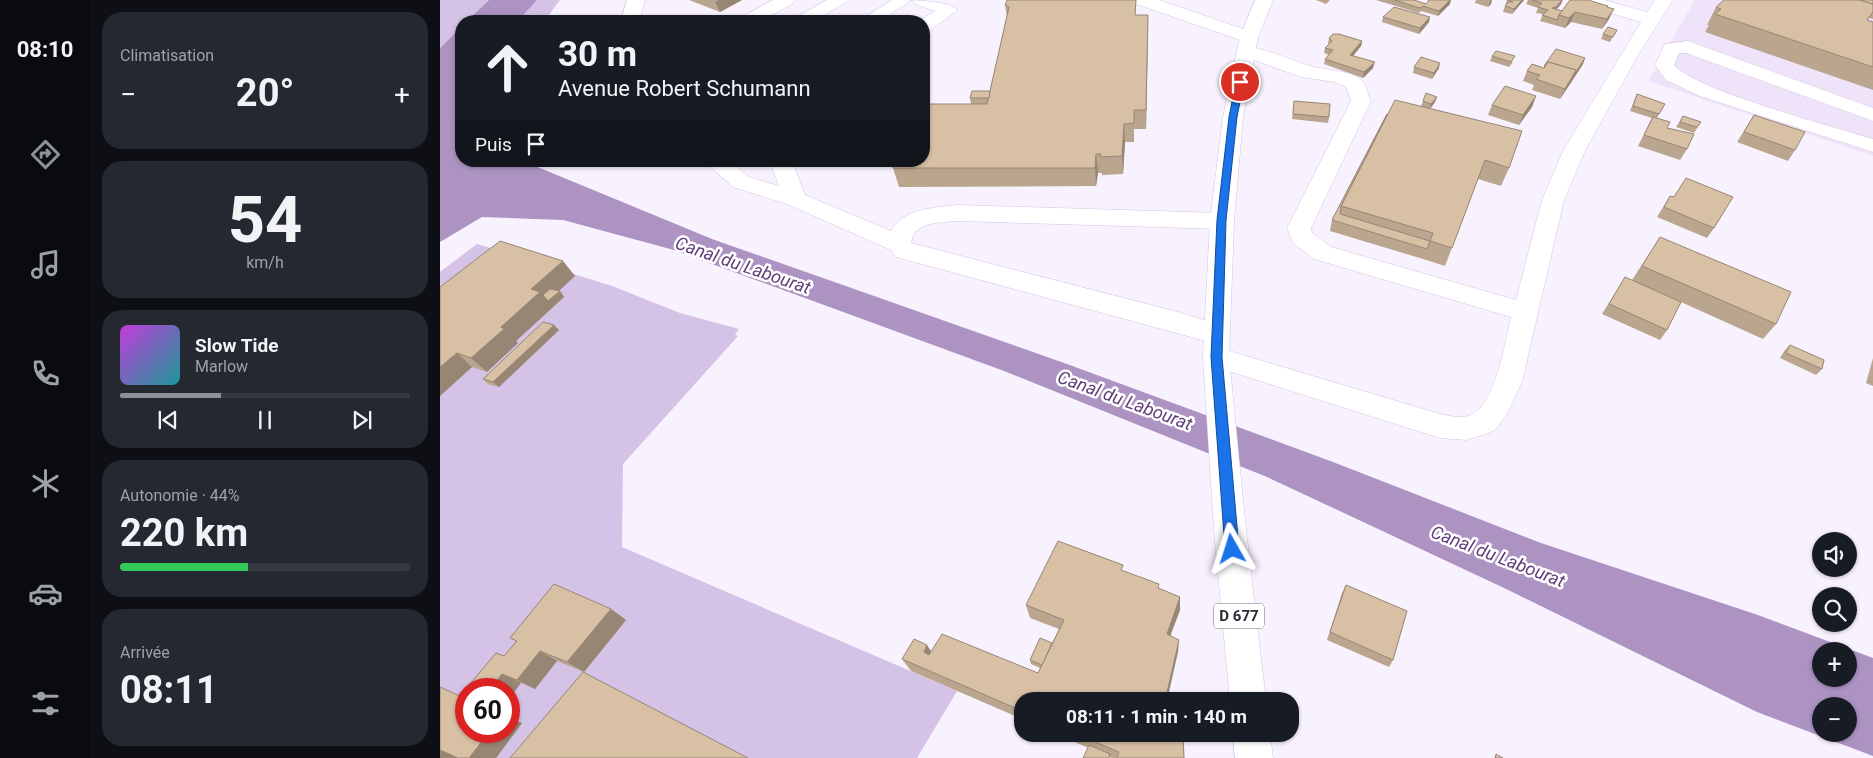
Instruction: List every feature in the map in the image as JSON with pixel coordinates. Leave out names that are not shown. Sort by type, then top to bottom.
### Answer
[{"type":"street","points":[[632,15],[636,0]]},
{"type":"street","points":[[759,15],[786,0]]},
{"type":"street","points":[[814,15],[840,0]]},
{"type":"street","points":[[878,15],[904,0]]},
{"type":"street","points":[[921,0],[949,10],[930,22]]},
{"type":"street","points":[[1142,0],[1248,44],[1308,73],[1338,77],[1354,84],[1361,101],[1299,228],[1301,238],[1323,253],[1526,312]]},
{"type":"street","name":"D 677","points":[[1247,692],[1230,530],[1217,345],[1222,220],[1233,117],[1248,44],[1264,0]]},
{"type":"street","points":[[722,167],[741,182],[795,199],[899,244],[904,251],[1178,322],[1217,345],[1440,426],[1456,430],[1468,429],[1480,426],[1499,406],[1508,382],[1553,200],[1574,151],[1658,9],[1586,0]]},
{"type":"street","points":[[1873,115],[1688,47],[1672,48],[1664,65],[1673,76],[1707,92],[1873,146]]},
{"type":"street","points":[[782,167],[795,199]]},
{"type":"street","points":[[899,244],[903,229],[910,223],[930,216],[957,213],[1222,220]]},
{"type":"street","points":[[1253,742],[1254,758]]},
{"type":"shaded area","points":[[440,0],[489,0],[473,15],[455,15],[455,33],[440,48]]},
{"type":"shaded area","points":[[537,0],[560,0],[549,15],[523,15]]},
{"type":"shaded area","points":[[1695,0],[1873,0],[1873,156],[1648,81]]},
{"type":"shaded area","points":[[477,244],[612,286],[680,313],[739,329],[735,335],[738,336],[623,464],[622,547],[957,691],[917,758],[440,758],[440,272]]},
{"type":"water","points":[[489,0],[537,0],[523,15],[473,15]]},
{"type":"water","name":"Canal du Labourat","points":[[455,33],[455,167],[538,167],[712,239],[1067,364],[1333,462],[1541,543],[1755,614],[1830,642],[1812,642],[1812,687],[1857,687],[1857,652],[1873,658],[1873,756],[1836,742],[1857,742],[1857,697],[1812,697],[1812,733],[1757,712],[1502,587],[1267,477],[1004,371],[674,250],[563,220],[482,217],[440,242],[440,48]]},
{"type":"building","points":[[1007,0],[1136,0],[1135,15],[1148,15],[1146,110],[1134,110],[1134,123],[1124,124],[1122,156],[1100,157],[1101,154],[1096,154],[1095,168],[893,168],[930,167],[930,104],[987,104],[1009,7],[1005,5]]},
{"type":"building","points":[[1394,0],[1414,0],[1426,4],[1429,0],[1450,0],[1439,11],[1423,6],[1420,8]]},
{"type":"building","points":[[1507,0],[1522,0],[1514,9],[1505,6],[1509,2],[1513,2]]},
{"type":"building","points":[[1532,0],[1562,0],[1556,7],[1552,8],[1562,11],[1557,20],[1542,15],[1548,10],[1538,7],[1542,3]]},
{"type":"building","points":[[1570,0],[1588,0],[1614,9],[1607,19],[1575,12],[1569,18],[1559,15]]},
{"type":"building","points":[[1724,0],[1860,0],[1873,4],[1873,12],[1867,20],[1873,22],[1873,67],[1715,14],[1721,9],[1716,7]]},
{"type":"building","points":[[1860,0],[1873,0],[1873,4]]},
{"type":"building","points":[[1394,7],[1430,17],[1420,28],[1383,17]]},
{"type":"building","points":[[1608,27],[1617,30],[1613,37],[1603,34]]},
{"type":"building","points":[[1333,34],[1362,41],[1350,55],[1375,62],[1364,72],[1325,59],[1333,50],[1325,48],[1332,41],[1329,38]]},
{"type":"building","points":[[1556,49],[1585,58],[1574,75],[1576,70],[1548,62],[1544,66]]},
{"type":"building","points":[[1496,51],[1515,56],[1511,62],[1492,56]]},
{"type":"building","points":[[1421,57],[1440,63],[1434,73],[1414,67]]},
{"type":"building","points":[[1548,62],[1576,70],[1565,89],[1536,79],[1540,75],[1527,71],[1532,64],[1544,68]]},
{"type":"building","points":[[1505,86],[1536,96],[1523,115],[1492,105]]},
{"type":"building","points":[[972,91],[990,91],[989,98],[970,98]]},
{"type":"building","points":[[1426,93],[1437,97],[1431,104],[1423,101]]},
{"type":"building","points":[[1637,94],[1665,104],[1659,114],[1633,106]]},
{"type":"building","points":[[1395,100],[1522,131],[1509,168],[1485,160],[1452,248],[1430,241],[1433,233],[1341,206]]},
{"type":"building","points":[[1294,101],[1330,104],[1329,117],[1293,114]]},
{"type":"building","points":[[1387,114],[1341,206],[1340,214],[1430,241],[1427,249],[1332,220]]},
{"type":"building","points":[[1754,115],[1805,132],[1795,150],[1744,132]]},
{"type":"building","points":[[1683,116],[1701,122],[1697,127],[1680,122]]},
{"type":"building","points":[[1653,117],[1670,122],[1667,128],[1694,134],[1687,149],[1644,135]]},
{"type":"building","points":[[1686,178],[1733,197],[1714,228],[1664,207],[1670,196],[1674,197]]},
{"type":"building","points":[[1660,237],[1791,292],[1776,324],[1642,266]]},
{"type":"building","points":[[500,241],[563,261],[531,289],[540,292],[501,327],[504,329],[471,358],[457,353],[440,367],[440,287]]},
{"type":"building","points":[[1625,277],[1681,302],[1667,330],[1609,304]]},
{"type":"building","points":[[550,289],[560,291],[548,301],[543,295]]},
{"type":"building","points":[[543,322],[554,325],[493,382],[483,379]]},
{"type":"building","points":[[1790,345],[1824,360],[1822,369],[1786,353]]},
{"type":"building","points":[[1058,541],[1123,565],[1121,570],[1159,584],[1158,588],[1180,597],[1167,634],[1179,640],[1167,692],[1014,692],[1014,708],[902,659],[914,639],[927,645],[924,652],[929,655],[942,634],[1038,673],[1064,620],[1026,605]]},
{"type":"building","points":[[554,584],[611,609],[567,662],[540,651],[519,678],[512,678],[502,674],[499,678],[475,678],[496,653],[504,656],[517,641],[510,638]]},
{"type":"building","points":[[1346,585],[1407,611],[1393,660],[1330,632]]},
{"type":"building","points":[[1040,638],[1052,643],[1042,665],[1030,660]]},
{"type":"building","points":[[583,672],[748,758],[510,758]]},
{"type":"building","points":[[440,687],[455,694],[455,743],[481,743],[469,758],[458,758],[440,750]]},
{"type":"building","points":[[1095,742],[1183,742],[1184,758],[1117,758],[1119,752]]},
{"type":"building","points":[[1089,745],[1110,754],[1109,758],[1083,758]]},
{"type":"building","points":[[1496,754],[1503,758],[1495,758]]},
{"type":"route","points":[[1232,549],[1216,357],[1218,274],[1222,220],[1233,117],[1240,82]]}]
